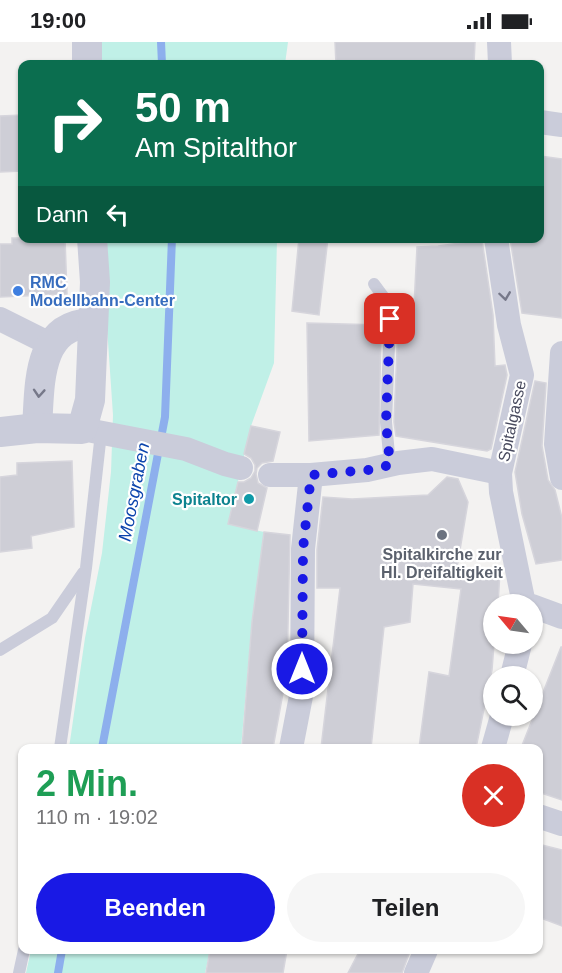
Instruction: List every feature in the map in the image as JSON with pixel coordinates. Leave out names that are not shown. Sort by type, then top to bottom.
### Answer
[{"type":"street","points":[[87,42],[87,60]]},
{"type":"street","points":[[499,42],[500,60]]},
{"type":"street","points":[[544,123],[562,126]]},
{"type":"street","points":[[92,243],[95,282],[90,400],[92,431]]},
{"type":"street","name":"Spitalgasse","points":[[497,243],[509,325],[522,375],[501,473],[501,492],[525,594]]},
{"type":"street","points":[[0,319],[50,344]]},
{"type":"street","points":[[37,428],[40,383],[50,344],[61,332],[78,323],[92,323]]},
{"type":"street","points":[[562,353],[556,444],[562,478]]},
{"type":"street","points":[[0,432],[37,428],[92,431],[186,449],[241,468]]},
{"type":"street","points":[[270,475],[311,475],[368,470],[432,459],[501,473]]},
{"type":"street","points":[[292,744],[302,691],[303,549],[311,475]]},
{"type":"street","points":[[543,610],[562,617]]},
{"type":"street","points":[[494,744],[499,726]]},
{"type":"street","points":[[543,818],[562,824]]},
{"type":"street","points":[[416,973],[424,954]]},
{"type":"lane","points":[[374,284],[388,303],[390,319],[386,422],[390,465]]},
{"type":"lane","points":[[61,744],[86,568],[92,431]]},
{"type":"lane","points":[[0,650],[52,618],[86,568]]},
{"type":"lane","points":[[19,973],[23,954]]},
{"type":"green space","points":[[99,42],[288,42],[286,60],[99,60]]},
{"type":"green space","points":[[101,243],[277,243],[274,363],[251,426],[228,524],[264,532],[252,622],[241,744],[70,744],[85,638],[102,553],[111,472],[113,415]]},
{"type":"green space","points":[[30,954],[209,954],[205,973],[26,973]]},
{"type":"building","points":[[335,42],[475,42],[474,60],[336,60]]},
{"type":"building","points":[[18,115],[18,171],[0,172],[0,116]]},
{"type":"building","points":[[544,157],[562,159],[562,318],[522,313],[511,243],[544,243]]},
{"type":"building","points":[[12,238],[18,238],[18,243],[65,243],[67,294],[0,297],[0,244],[12,244]]},
{"type":"building","points":[[299,243],[327,243],[319,315],[292,311]]},
{"type":"building","points":[[482,243],[493,315],[495,366],[505,365],[507,375],[491,449],[487,451],[396,436],[394,422],[398,326],[413,326],[417,247]]},
{"type":"building","points":[[307,323],[381,325],[379,435],[309,441]]},
{"type":"building","points":[[535,381],[546,383],[542,446],[548,480],[555,490],[562,518],[562,560],[536,564],[522,514],[515,472]]},
{"type":"building","name":"Spitaltor","points":[[251,426],[280,432],[273,461],[262,463],[257,468],[258,483],[267,488],[257,531],[228,524],[238,482],[251,478],[255,471],[251,458],[244,454]]},
{"type":"building","points":[[72,461],[74,527],[31,536],[32,548],[0,552],[0,477],[17,475],[17,463]]},
{"type":"building","points":[[447,477],[458,479],[468,502],[457,568],[500,572],[499,594],[483,594],[483,654],[493,654],[492,666],[483,666],[483,714],[477,744],[420,744],[429,672],[449,676],[461,589],[413,584],[410,622],[384,627],[371,744],[321,744],[340,588],[317,588],[317,550],[323,497],[352,499],[428,495]]},
{"type":"building","points":[[264,532],[290,535],[287,671],[274,744],[242,744],[252,622]]},
{"type":"building","points":[[562,647],[562,800],[543,794],[543,744],[523,744],[530,726],[543,726],[543,692]]},
{"type":"building","points":[[543,845],[562,850],[562,926],[543,919]]},
{"type":"building","points":[[209,954],[286,954],[283,973],[206,973]]},
{"type":"building","points":[[358,954],[409,954],[402,973],[348,973]]},
{"type":"waterway","name":"Moosgraben","points":[[161,42],[162,60]]},
{"type":"waterway","name":"Moosgraben","points":[[103,744],[165,417],[172,243]]},
{"type":"waterway","name":"Moosgraben","points":[[58,973],[61,954]]},
{"type":"place","name":"RMC Modellbahn-Center","points":[[18,291]]},
{"type":"place","name":"Spitaltor","points":[[249,499]]},
{"type":"place","name":"Spitalkirche zur Hl. Dreifaltigkeit","points":[[442,535]]},
{"type":"route","points":[[302,669],[303,549],[311,475],[368,470],[390,465],[386,422],[390,319]]}]
